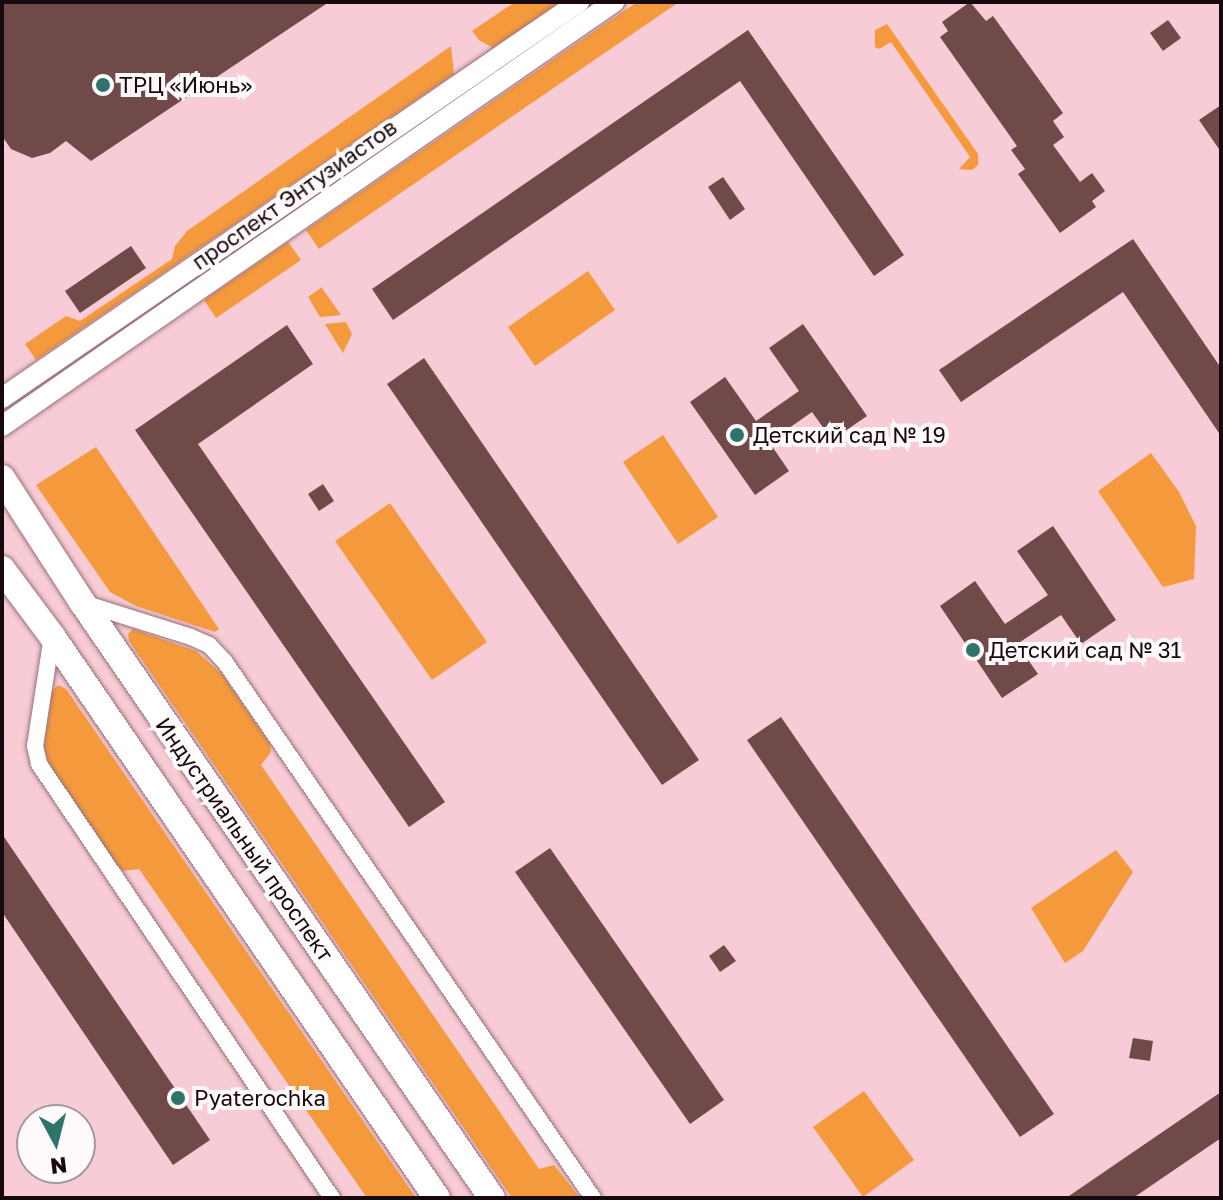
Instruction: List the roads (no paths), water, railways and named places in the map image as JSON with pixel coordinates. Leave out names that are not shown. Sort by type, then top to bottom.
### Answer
[{"type":"main road","name":"Индустриальный проспект","points":[[2,478],[82,602],[492,1198]]},
{"type":"main road","name":"Индустриальный проспект","points":[[2,569],[52,636],[437,1198]]},
{"type":"street","name":"проспект Энтузиастов","points":[[2,398],[579,2]]},
{"type":"street","name":"проспект Энтузиастов","points":[[2,426],[614,2]]},
{"type":"street","points":[[82,602],[191,637],[209,645],[225,662],[593,1198]]},
{"type":"street","points":[[52,636],[35,746],[43,772],[332,1198]]},
{"type":"place","name":"ТРЦ «Июнь»","points":[[103,85]]},
{"type":"place","name":"Детский сад № 19","points":[[737,435]]},
{"type":"place","name":"Детский сад № 31","points":[[973,650]]},
{"type":"place","name":"Pyaterochka","points":[[178,1098]]}]
